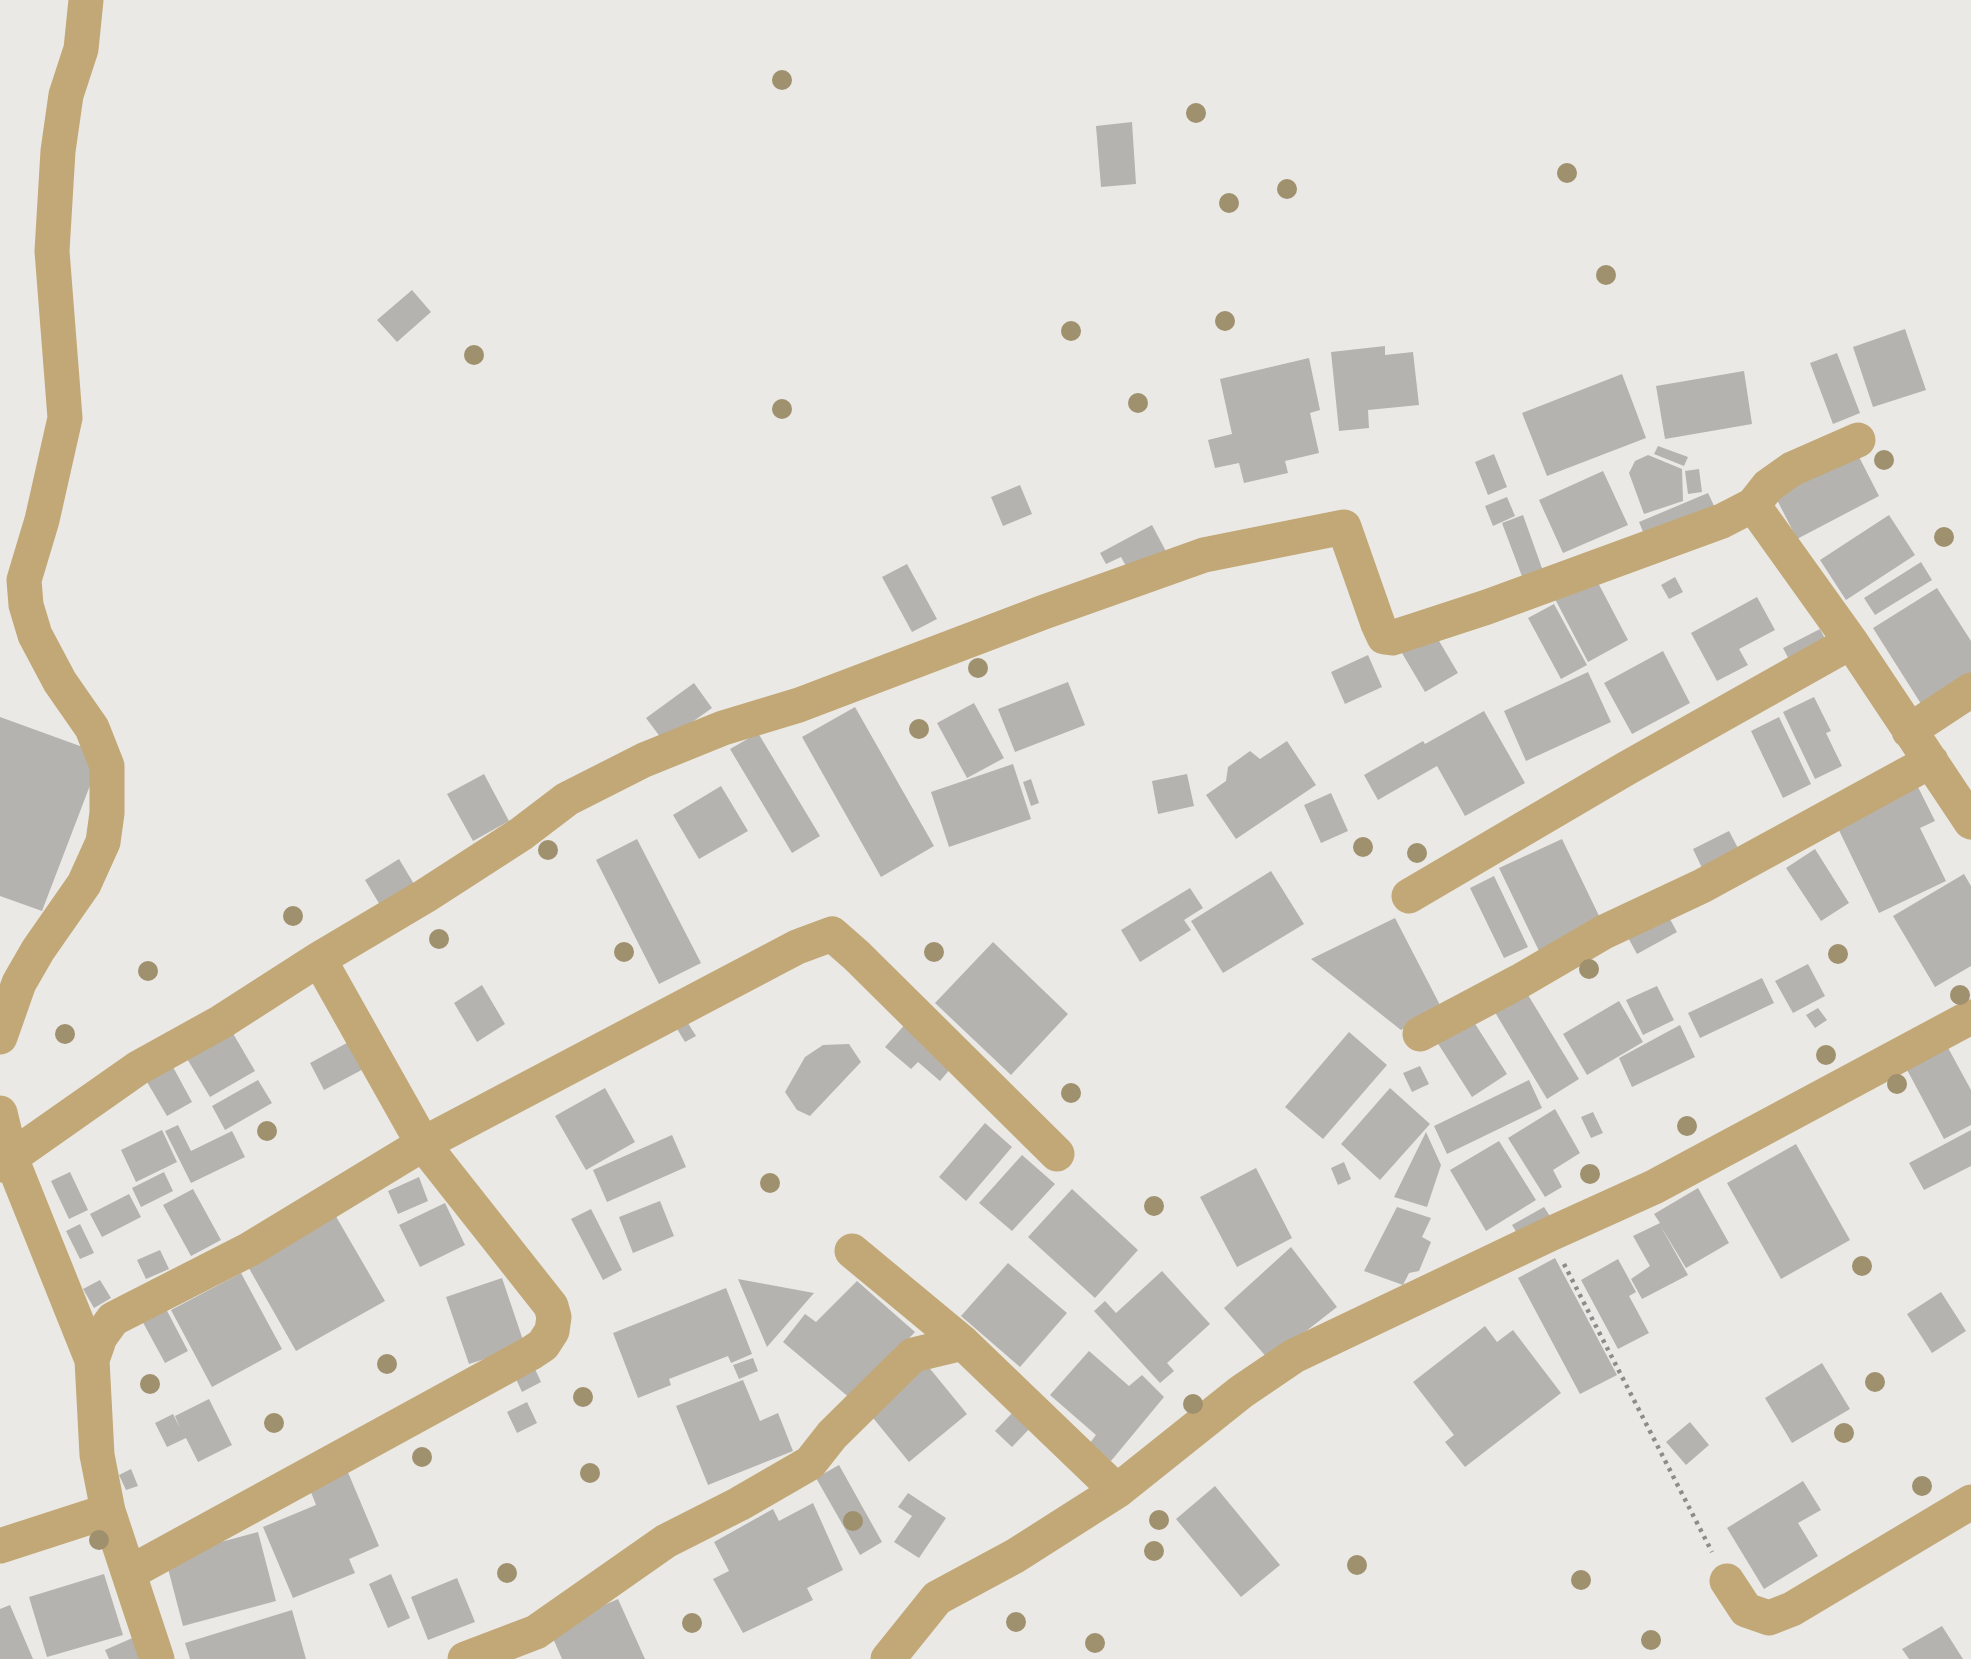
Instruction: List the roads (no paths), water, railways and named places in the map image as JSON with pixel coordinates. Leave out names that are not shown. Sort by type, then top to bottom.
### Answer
[{"type":"street","points":[[0,1037],[19,983],[37,950],[84,884],[103,842],[107,813],[107,766],[92,728],[60,682],[35,635],[26,605],[23,580],[42,520],[65,418],[52,251],[61,129],[66,95],[81,49],[86,0]]},
{"type":"street","points":[[6,1161],[138,1068],[220,1022],[521,834],[567,799],[644,760],[723,728],[799,705],[1044,612],[1204,555],[1344,527],[1378,624],[1384,637],[1392,638],[1487,607],[1722,521],[1753,505],[1768,486],[1792,469],[1857,440]]},
{"type":"street","points":[[1753,505],[1851,642],[1971,822]]},
{"type":"street","points":[[1409,896],[1627,768],[1851,642]]},
{"type":"street","points":[[1909,731],[1971,690]]},
{"type":"street","points":[[1420,1034],[1520,981],[1604,932],[1702,886],[1931,761]]},
{"type":"street","points":[[92,1360],[100,1337],[113,1319],[250,1249],[423,1144],[797,947],[832,934],[1057,1154]]},
{"type":"street","points":[[129,1573],[543,1345],[552,1331],[554,1317],[551,1306],[423,1144],[319,959]]},
{"type":"street","points":[[888,1659],[937,1598],[1015,1556],[1117,1491],[1241,1392],[1294,1356],[1654,1187],[1971,1017]]},
{"type":"street","points":[[0,1113],[6,1161],[92,1360],[97,1455],[108,1511],[157,1659]]},
{"type":"street","points":[[852,1251],[963,1343],[1117,1491]]},
{"type":"street","points":[[464,1659],[536,1632],[666,1541],[738,1504],[810,1462],[832,1435],[914,1355],[963,1343]]},
{"type":"street","points":[[1727,1581],[1746,1610],[1769,1618],[1792,1609],[1971,1502]]},
{"type":"street","points":[[0,1546],[108,1511]]}]
